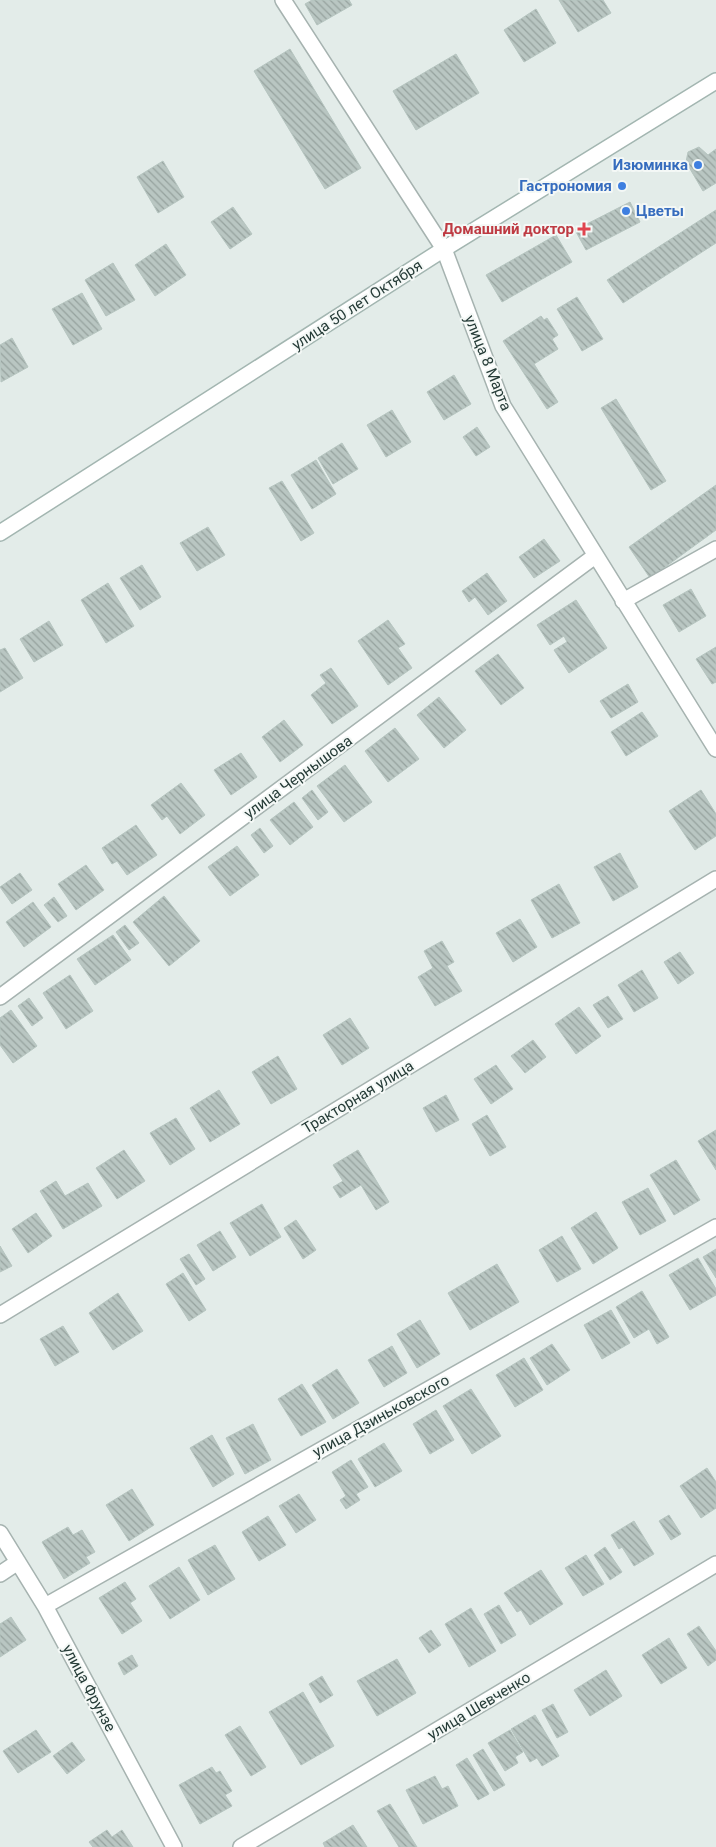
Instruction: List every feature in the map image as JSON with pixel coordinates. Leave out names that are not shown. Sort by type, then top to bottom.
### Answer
[{"type":"street","name":"улица 8 Марта","points":[[283,0],[444,249],[503,406],[716,749]]},
{"type":"street","name":"улица 50 лет Октября","points":[[0,533],[444,249],[716,81]]},
{"type":"street","points":[[623,601],[716,550]]},
{"type":"street","name":"улица Чернышова","points":[[0,997],[595,556]]},
{"type":"street","name":"Тракторная улица","points":[[0,1315],[716,879]]},
{"type":"street","name":"улица Дзиньковского","points":[[45,1606],[716,1227]]},
{"type":"street","name":"улица Фрунзе","points":[[0,1533],[45,1606],[174,1847]]},
{"type":"street","points":[[0,1574],[18,1562]]},
{"type":"street","name":"улица Шевченко","points":[[241,1847],[715,1567]]},
{"type":"building","points":[[312,0],[349,0],[352,5],[317,25],[305,4]]},
{"type":"building","points":[[559,0],[603,0],[611,13],[578,32]]},
{"type":"building","points":[[536,9],[556,43],[524,62],[504,30]]},
{"type":"building","points":[[290,49],[361,168],[325,189],[254,71]]},
{"type":"building","points":[[456,54],[479,93],[416,130],[393,91]]},
{"type":"building","points":[[699,147],[708,155],[716,149],[716,183],[703,191],[686,162],[688,152]]},
{"type":"building","points":[[163,161],[184,197],[158,213],[137,177]]},
{"type":"building","points":[[630,202],[640,222],[586,250],[575,230]]},
{"type":"building","points":[[233,207],[252,234],[230,249],[211,222]]},
{"type":"building","points":[[716,210],[716,243],[623,303],[607,280]]},
{"type":"building","points":[[556,235],[572,262],[502,302],[486,275]]},
{"type":"building","points":[[166,244],[186,275],[155,296],[135,265]]},
{"type":"building","points":[[113,263],[135,300],[106,316],[85,280]]},
{"type":"building","points":[[82,293],[102,329],[73,345],[52,309]]},
{"type":"building","points":[[577,297],[603,339],[582,351],[557,309]]},
{"type":"building","points":[[541,316],[544,320],[547,318],[558,335],[552,339],[558,349],[534,364],[558,402],[547,409],[503,341]]},
{"type":"building","points":[[12,338],[28,367],[1,382],[0,345]]},
{"type":"building","points":[[454,375],[471,404],[444,420],[427,392]]},
{"type":"building","points":[[616,399],[666,481],[651,490],[601,408]]},
{"type":"building","points":[[392,410],[411,442],[386,457],[367,425]]},
{"type":"building","points":[[477,427],[490,447],[476,456],[463,437]]},
{"type":"building","points":[[342,443],[358,469],[333,484],[318,458]]},
{"type":"building","points":[[316,460],[336,494],[312,509],[291,475]]},
{"type":"building","points":[[282,481],[314,533],[301,541],[269,488]]},
{"type":"building","points":[[716,485],[716,530],[650,578],[629,547]]},
{"type":"building","points":[[208,527],[225,555],[197,571],[180,543]]},
{"type":"building","points":[[544,539],[560,561],[534,578],[519,557]]},
{"type":"building","points":[[142,565],[161,597],[140,610],[120,578]]},
{"type":"building","points":[[487,573],[507,601],[488,615],[475,597],[469,602],[462,591]]},
{"type":"building","points":[[108,583],[134,626],[106,643],[81,600]]},
{"type":"building","points":[[691,589],[706,616],[679,632],[663,605]]},
{"type":"building","points":[[576,600],[607,648],[569,673],[554,650],[567,642],[564,636],[550,645],[537,625]]},
{"type":"building","points":[[388,620],[405,644],[398,648],[412,668],[388,685],[358,641]]},
{"type":"building","points":[[49,621],[63,645],[34,662],[20,639]]},
{"type":"building","points":[[716,647],[716,682],[712,684],[696,659]]},
{"type":"building","points":[[5,648],[23,678],[0,692],[0,650]]},
{"type":"building","points":[[498,654],[524,688],[501,705],[475,671]]},
{"type":"building","points":[[331,668],[358,706],[332,724],[311,695],[326,683],[320,675]]},
{"type":"building","points":[[628,684],[638,702],[611,718],[600,701]]},
{"type":"building","points":[[439,697],[466,730],[444,748],[417,715]]},
{"type":"building","points":[[642,712],[658,736],[626,756],[611,732]]},
{"type":"building","points":[[284,720],[303,745],[280,762],[262,737]]},
{"type":"building","points":[[395,728],[419,759],[388,782],[365,751]]},
{"type":"building","points":[[241,753],[257,777],[231,795],[214,770]]},
{"type":"building","points":[[345,765],[372,802],[344,822],[317,786]]},
{"type":"building","points":[[181,783],[205,815],[180,834],[167,816],[162,820],[151,805]]},
{"type":"building","points":[[312,790],[328,812],[318,820],[302,798]]},
{"type":"building","points":[[701,790],[716,814],[716,836],[695,850],[669,811]]},
{"type":"building","points":[[294,802],[313,827],[290,845],[270,820]]},
{"type":"building","points":[[136,825],[157,855],[127,875],[117,861],[112,864],[102,848]]},
{"type":"building","points":[[260,828],[273,846],[264,853],[251,835]]},
{"type":"building","points":[[237,846],[259,875],[230,896],[208,867]]},
{"type":"building","points":[[620,853],[638,887],[613,901],[594,867]]},
{"type":"building","points":[[86,865],[104,890],[76,910],[58,884]]},
{"type":"building","points":[[20,873],[32,890],[12,904],[0,887]]},
{"type":"building","points":[[559,884],[580,923],[552,938],[531,900]]},
{"type":"building","points":[[164,896],[200,941],[169,966],[133,922]]},
{"type":"building","points":[[54,897],[67,916],[58,922],[44,905]]},
{"type":"building","points":[[33,902],[51,927],[24,947],[6,922]]},
{"type":"building","points":[[520,919],[537,947],[513,962],[496,933]]},
{"type":"building","points":[[125,925],[139,943],[129,950],[116,932]]},
{"type":"building","points":[[113,935],[131,960],[95,985],[77,959]]},
{"type":"building","points":[[442,941],[454,962],[447,966],[462,991],[435,1006],[418,977],[433,968],[424,951]]},
{"type":"building","points":[[680,952],[694,973],[678,984],[664,962]]},
{"type":"building","points":[[642,970],[658,998],[634,1012],[618,985]]},
{"type":"building","points":[[70,975],[93,1011],[66,1029],[43,993]]},
{"type":"building","points":[[608,996],[623,1019],[608,1028],[593,1005]]},
{"type":"building","points":[[29,998],[43,1018],[32,1026],[18,1006]]},
{"type":"building","points":[[579,1007],[601,1036],[576,1054],[555,1024]]},
{"type":"building","points":[[11,1010],[37,1046],[13,1063],[0,1045],[0,1018]]},
{"type":"building","points":[[350,1018],[369,1048],[342,1065],[323,1035]]},
{"type":"building","points":[[533,1040],[546,1057],[525,1073],[511,1056]]},
{"type":"building","points":[[278,1056],[297,1089],[271,1104],[252,1072]]},
{"type":"building","points":[[496,1065],[513,1089],[491,1104],[474,1079]]},
{"type":"building","points":[[219,1090],[240,1124],[210,1142],[190,1108]]},
{"type":"building","points":[[446,1095],[459,1120],[436,1132],[423,1108]]},
{"type":"building","points":[[487,1115],[506,1147],[490,1156],[472,1124]]},
{"type":"building","points":[[176,1118],[195,1149],[170,1165],[150,1133]]},
{"type":"building","points":[[716,1130],[716,1170],[698,1141]]},
{"type":"building","points":[[124,1150],[145,1181],[117,1199],[96,1168]]},
{"type":"building","points":[[358,1150],[389,1202],[376,1210],[361,1185],[340,1198],[333,1187],[343,1181],[333,1165]]},
{"type":"building","points":[[676,1160],[700,1200],[674,1215],[650,1175]]},
{"type":"building","points":[[56,1181],[65,1196],[88,1183],[102,1206],[63,1229],[40,1191]]},
{"type":"building","points":[[648,1188],[666,1221],[640,1235],[622,1202]]},
{"type":"building","points":[[262,1204],[281,1237],[250,1256],[230,1223]]},
{"type":"building","points":[[596,1212],[618,1248],[593,1264],[571,1228]]},
{"type":"building","points":[[36,1213],[52,1236],[28,1253],[12,1229]]},
{"type":"building","points":[[296,1220],[316,1250],[303,1259],[284,1228]]},
{"type":"building","points":[[220,1231],[236,1257],[213,1271],[197,1245]]},
{"type":"building","points":[[562,1236],[581,1269],[557,1282],[539,1250]]},
{"type":"building","points":[[0,1246],[12,1266],[0,1272]]},
{"type":"building","points":[[716,1249],[716,1278],[703,1257]]},
{"type":"building","points":[[189,1254],[205,1279],[196,1285],[180,1259]]},
{"type":"building","points":[[698,1258],[716,1289],[716,1295],[690,1310],[669,1275]]},
{"type":"building","points":[[497,1264],[519,1302],[470,1330],[448,1293]]},
{"type":"building","points":[[183,1273],[206,1310],[189,1321],[166,1284]]},
{"type":"building","points":[[642,1291],[669,1337],[657,1344],[649,1329],[634,1338],[616,1307]]},
{"type":"building","points":[[118,1293],[143,1331],[113,1350],[89,1313]]},
{"type":"building","points":[[611,1310],[630,1343],[602,1359],[584,1325]]},
{"type":"building","points":[[420,1320],[440,1354],[417,1368],[397,1334]]},
{"type":"building","points":[[63,1326],[79,1352],[55,1366],[40,1339]]},
{"type":"building","points":[[552,1344],[570,1370],[547,1385],[530,1358]]},
{"type":"building","points":[[392,1346],[407,1373],[384,1387],[368,1360]]},
{"type":"building","points":[[524,1358],[543,1390],[515,1407],[496,1375]]},
{"type":"building","points":[[337,1369],[359,1403],[333,1419],[312,1385]]},
{"type":"building","points":[[302,1384],[326,1422],[301,1436],[278,1399]]},
{"type":"building","points":[[471,1389],[501,1436],[472,1454],[443,1406]]},
{"type":"building","points":[[436,1410],[454,1440],[430,1454],[413,1424]]},
{"type":"building","points":[[253,1424],[271,1460],[245,1474],[226,1438]]},
{"type":"building","points":[[212,1435],[234,1474],[213,1487],[190,1448]]},
{"type":"building","points":[[384,1443],[402,1471],[375,1487],[358,1459]]},
{"type":"building","points":[[351,1460],[368,1487],[356,1494],[360,1500],[346,1509],[340,1500],[346,1496],[332,1472]]},
{"type":"building","points":[[707,1468],[716,1482],[716,1508],[701,1518],[680,1486]]},
{"type":"building","points":[[132,1489],[154,1525],[129,1541],[106,1505]]},
{"type":"building","points":[[299,1494],[316,1520],[296,1533],[279,1506]]},
{"type":"building","points":[[669,1515],[681,1534],[671,1540],[659,1521]]},
{"type":"building","points":[[268,1516],[286,1545],[259,1561],[242,1532]]},
{"type":"building","points":[[634,1521],[654,1554],[634,1566],[622,1547],[619,1549],[611,1535]]},
{"type":"building","points":[[68,1527],[73,1535],[82,1530],[95,1552],[86,1557],[90,1563],[64,1579],[42,1542]]},
{"type":"building","points":[[215,1545],[235,1579],[208,1595],[188,1560]]},
{"type":"building","points":[[605,1547],[622,1572],[610,1580],[594,1555]]},
{"type":"building","points":[[586,1555],[604,1584],[583,1596],[565,1568]]},
{"type":"building","points":[[179,1567],[200,1600],[170,1619],[149,1586]]},
{"type":"building","points":[[541,1570],[563,1604],[530,1625],[521,1610],[517,1612],[504,1593]]},
{"type":"building","points":[[125,1582],[136,1599],[130,1603],[142,1621],[122,1634],[99,1598]]},
{"type":"building","points":[[499,1605],[516,1635],[501,1644],[484,1614]]},
{"type":"building","points":[[471,1608],[496,1651],[469,1667],[445,1624]]},
{"type":"building","points":[[11,1617],[26,1640],[0,1657],[0,1624]]},
{"type":"building","points":[[699,1626],[716,1651],[716,1660],[708,1666],[687,1634]]},
{"type":"building","points":[[431,1630],[441,1645],[429,1653],[419,1638]]},
{"type":"building","points":[[669,1638],[687,1668],[661,1684],[642,1655]]},
{"type":"building","points":[[132,1655],[138,1666],[124,1675],[118,1663]]},
{"type":"building","points":[[397,1659],[416,1693],[377,1716],[357,1681]]},
{"type":"building","points":[[606,1670],[622,1696],[590,1716],[574,1690]]},
{"type":"building","points":[[322,1676],[333,1695],[320,1703],[309,1684]]},
{"type":"building","points":[[303,1692],[334,1746],[301,1765],[269,1712]]},
{"type":"building","points":[[553,1704],[568,1732],[557,1738],[542,1710]]},
{"type":"building","points":[[535,1715],[559,1756],[542,1766],[537,1758],[530,1762],[511,1729]]},
{"type":"building","points":[[240,1726],[266,1767],[251,1776],[225,1735]]},
{"type":"building","points":[[36,1730],[51,1752],[18,1773],[3,1751]]},
{"type":"building","points":[[510,1730],[523,1752],[515,1757],[518,1763],[505,1771],[488,1743]]},
{"type":"building","points":[[72,1742],[85,1760],[67,1774],[53,1756]]},
{"type":"building","points":[[483,1749],[505,1785],[494,1791],[473,1755]]},
{"type":"building","points":[[467,1758],[489,1794],[478,1800],[456,1765]]},
{"type":"building","points":[[212,1767],[216,1773],[220,1771],[232,1791],[225,1795],[232,1806],[200,1824],[179,1785]]},
{"type":"building","points":[[435,1776],[442,1789],[448,1786],[458,1806],[423,1824],[406,1790]]},
{"type":"building","points":[[390,1804],[417,1847],[399,1847],[377,1811]]},
{"type":"building","points":[[353,1825],[367,1847],[325,1847],[323,1843]]},
{"type":"building","points":[[107,1830],[112,1837],[122,1830],[133,1847],[93,1847],[89,1842]]},
{"type":"place","name":"Изюминка","points":[[698,165]]},
{"type":"place","name":"Гастрономия","points":[[622,186]]},
{"type":"place","name":"Цветы","points":[[626,211]]},
{"type":"place","name":"Домашний доктор","points":[[584,229]]}]
